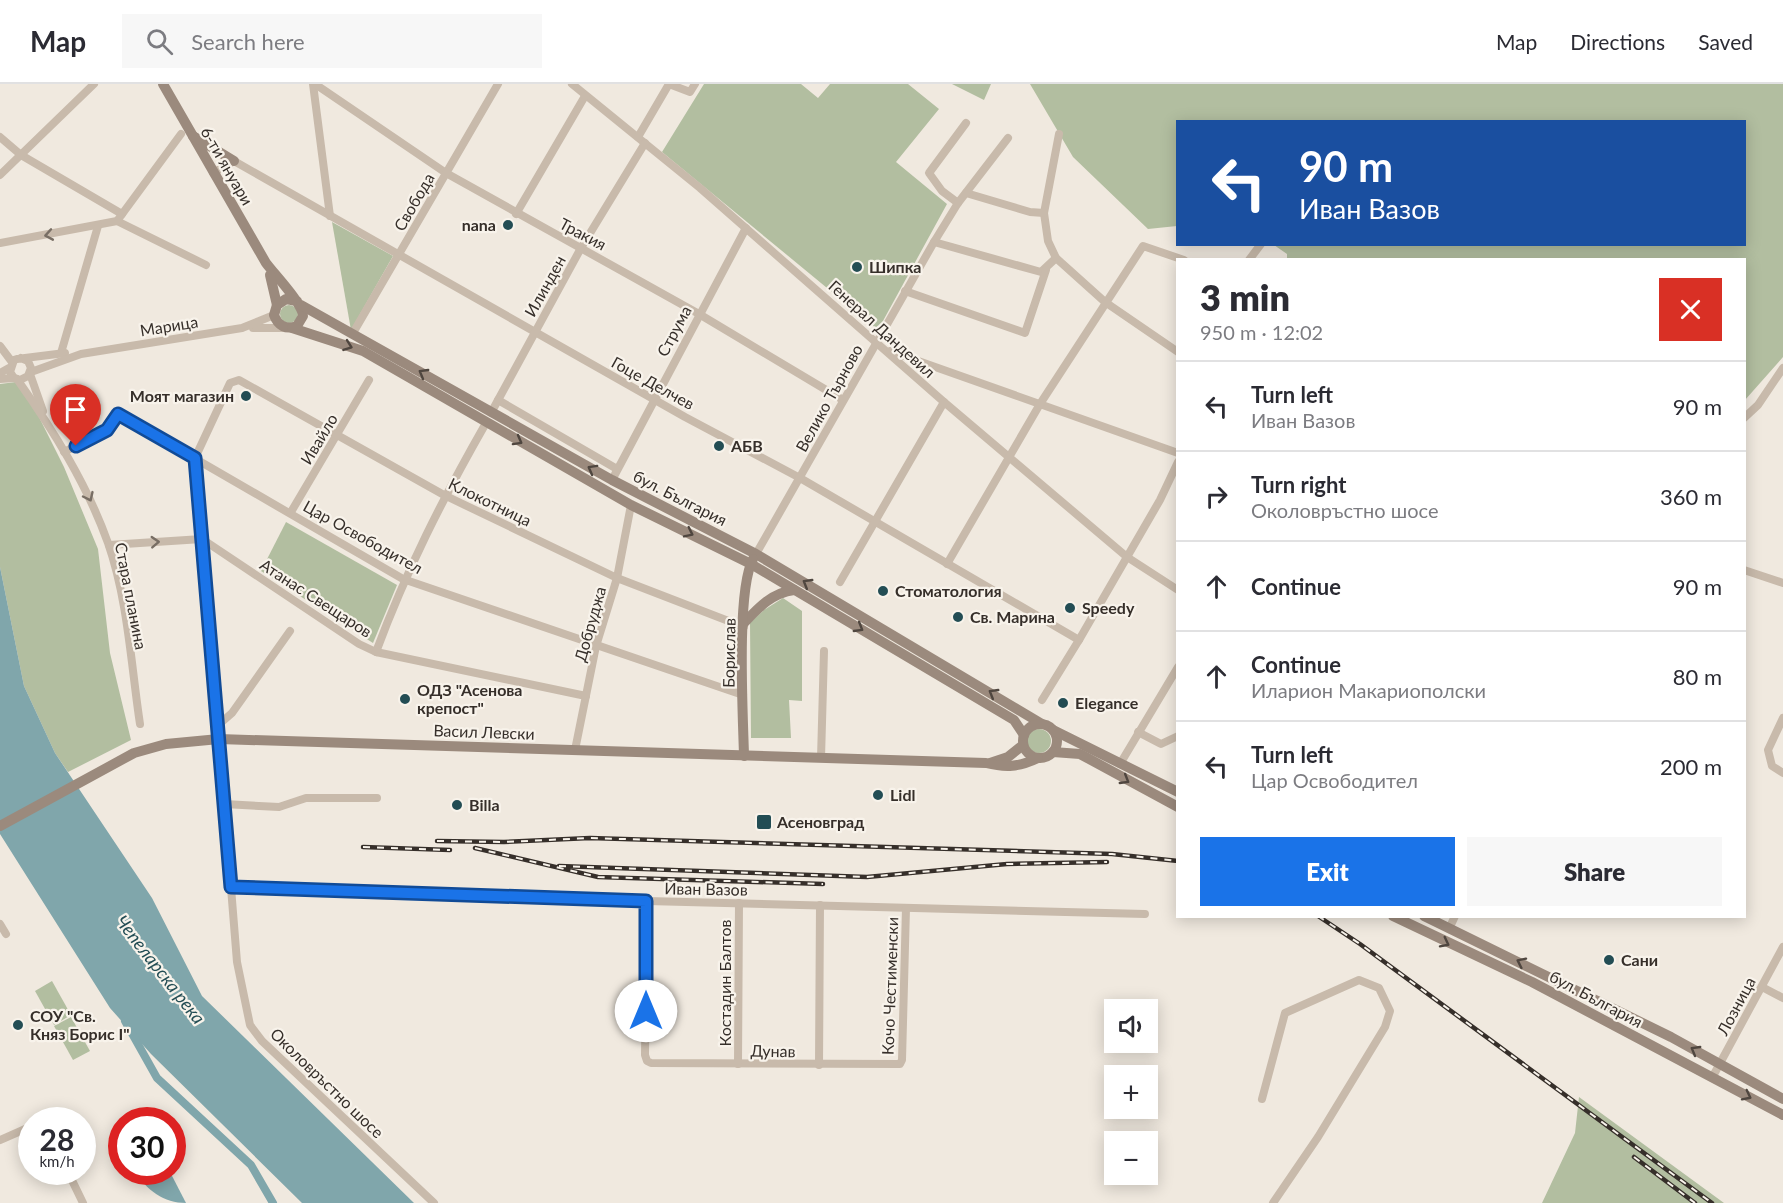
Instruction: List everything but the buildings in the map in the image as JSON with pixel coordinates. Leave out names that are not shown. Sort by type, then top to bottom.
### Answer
[{"type":"main road","name":"6-ти януари","points":[[163,84],[187,135],[213,173],[266,263]]},
{"type":"main road","points":[[187,135],[234,161]]},
{"type":"main road","points":[[266,263],[299,303],[303,316],[289,328],[280,326],[275,310],[276,295],[266,263]]},
{"type":"main road","points":[[275,310],[286,299],[299,303]]},
{"type":"main road","name":"бул. България","points":[[299,303],[353,333],[631,505],[754,559],[795,590],[1014,720],[1024,740]]},
{"type":"main road","name":"бул. България","points":[[289,328],[363,351],[488,418],[612,480],[1042,724]]},
{"type":"main road","name":"Борислав","points":[[744,756],[742,695],[746,582],[754,559]]},
{"type":"main road","points":[[744,625],[767,600],[783,591],[795,590]]},
{"type":"main road","points":[[1176,791],[1042,724],[1033,725],[1024,740],[1029,754],[1038,758],[1053,752],[1080,754],[1176,806]]},
{"type":"main road","points":[[1053,730],[1057,738],[1053,752]]},
{"type":"main road","name":"Васил Левски","points":[[0,826],[75,783],[134,753],[166,744],[219,739],[821,758],[1013,767],[1038,758]]},
{"type":"main road","name":"Васил Левски","points":[[986,764],[1008,757],[1024,740]]},
{"type":"main road","name":"бул. България","points":[[1397,918],[1532,982],[1783,1115]]},
{"type":"main road","name":"бул. България","points":[[1428,918],[1657,1029],[1783,1099]]},
{"type":"street","points":[[0,175],[94,84]]},
{"type":"street","points":[[314,84],[330,216]]},
{"type":"street","name":"Тракия","points":[[314,84],[446,173],[699,314],[843,400]]},
{"type":"street","name":"Свобода","points":[[353,333],[498,84]]},
{"type":"street","name":"Генерал Дандевил","points":[[572,84],[746,228],[944,402],[1127,557],[1176,589]]},
{"type":"street","name":"Илинден","points":[[376,652],[403,579],[444,495],[641,140],[669,84],[690,92],[695,84]]},
{"type":"street","points":[[516,214],[585,96]]},
{"type":"street","points":[[958,204],[942,191],[929,173],[966,123]]},
{"type":"street","points":[[1059,134],[1044,213],[1048,241],[1056,258],[1105,302],[1176,351]]},
{"type":"street","points":[[0,243],[117,221],[187,135]]},
{"type":"street","points":[[0,136],[21,155],[122,214]]},
{"type":"street","name":"Велико Търново","points":[[754,559],[934,242],[958,204],[1008,138]]},
{"type":"street","points":[[213,173],[234,161]]},
{"type":"street","name":"Гоце Делчев","points":[[234,161],[653,399],[800,478],[1079,640]]},
{"type":"street","points":[[966,194],[1030,212],[1044,213]]},
{"type":"street","points":[[117,221],[206,265]]},
{"type":"street","points":[[61,353],[98,226]]},
{"type":"street","name":"Струма","points":[[612,480],[653,399],[746,228]]},
{"type":"street","points":[[934,242],[1031,271],[1046,270]]},
{"type":"street","points":[[947,564],[1040,404],[1143,246],[1178,258]]},
{"type":"street","points":[[905,291],[1025,333],[1046,270],[1056,258]]},
{"type":"street","points":[[242,328],[275,310]]},
{"type":"street","points":[[242,328],[289,328]]},
{"type":"street","name":"Марица","points":[[81,354],[242,328]]},
{"type":"street","points":[[0,346],[11,365],[15,379],[44,415]]},
{"type":"street","points":[[886,349],[1176,452]]},
{"type":"street","points":[[0,373],[21,358],[61,353],[81,354]]},
{"type":"street","points":[[0,379],[26,378],[30,373],[81,354]]},
{"type":"street","points":[[21,358],[28,361],[44,415]]},
{"type":"street","points":[[919,380],[922,367],[932,366]]},
{"type":"street","points":[[1746,415],[1758,405],[1783,368]]},
{"type":"street","name":"Клокотница","points":[[195,458],[230,383],[234,380],[444,495],[617,578],[744,625]]},
{"type":"street","name":"Ивайло","points":[[291,512],[369,380]]},
{"type":"street","points":[[498,400],[617,470]]},
{"type":"street","points":[[840,582],[944,402]]},
{"type":"street","name":"Цар Освободител","points":[[64,452],[107,430],[118,414],[291,512],[403,579],[742,695]]},
{"type":"street","name":"Стара планина","points":[[44,415],[88,493],[109,545],[120,593],[140,724]]},
{"type":"street","name":"Околовръстно шосе","points":[[195,458],[237,962],[250,1025],[262,1041],[434,1203]]},
{"type":"street","points":[[1042,700],[1160,500],[1176,466]]},
{"type":"street","name":"Добруджа","points":[[574,750],[596,645],[617,578],[631,505]]},
{"type":"street","points":[[109,545],[202,539]]},
{"type":"street","name":"Атанас Свещаров","points":[[202,539],[359,644],[376,652],[586,696]]},
{"type":"street","points":[[1746,571],[1783,583]]},
{"type":"street","points":[[217,726],[232,713],[290,631]]},
{"type":"street","points":[[821,758],[824,651]]},
{"type":"street","points":[[1120,764],[1176,670]]},
{"type":"street","points":[[1783,718],[1768,750],[1772,766],[1783,773]]},
{"type":"street","points":[[1138,732],[1161,744],[1176,737]]},
{"type":"street","points":[[224,804],[279,807],[306,798],[377,798]]},
{"type":"street","name":"Иван Вазов","points":[[231,887],[1145,914]]},
{"type":"street","name":"Дунав","points":[[646,901],[647,1061],[819,1065],[900,1064]]},
{"type":"street","name":"Костадин Балтов","points":[[738,1064],[739,903]]},
{"type":"street","points":[[819,1065],[820,904]]},
{"type":"street","name":"Кочо Честименски","points":[[900,1064],[902,1060],[906,908]]},
{"type":"street","points":[[1449,929],[1454,918]]},
{"type":"street","points":[[0,924],[6,934]]},
{"type":"street","name":"Лозница","points":[[1712,1078],[1783,947]]},
{"type":"street","points":[[1263,1099],[1284,1013],[1359,980],[1379,988],[1390,1011],[1385,1027],[1318,1137],[1273,1203]]},
{"type":"street","points":[[1762,987],[1783,998]]},
{"type":"street","points":[[0,1140],[18,1132]]},
{"type":"street","points":[[74,1185],[83,1203]]},
{"type":"green space","name":"Шипка","points":[[704,84],[801,84],[818,98],[830,84],[908,84],[939,109],[896,162],[947,204],[878,330],[662,152]]},
{"type":"green space","points":[[952,84],[991,84],[984,100]]},
{"type":"green space","points":[[1030,84],[1783,84],[1783,357],[1746,399],[1746,258],[1287,258],[1287,254],[1275,246],[1746,246],[1746,120],[1176,120],[1176,226],[1148,229],[1073,157]]},
{"type":"green space","points":[[332,222],[393,256],[351,330]]},
{"type":"green space","points":[[289,305],[295,308],[298,314],[295,320],[289,323],[283,320],[280,314],[283,308]]},
{"type":"green space","points":[[16,382],[29,397],[64,467],[98,549],[110,653],[131,740],[68,772],[55,753],[24,686],[0,567],[0,384]]},
{"type":"green space","points":[[286,522],[397,585],[373,643],[261,571]]},
{"type":"green space","points":[[783,598],[802,611],[802,701],[789,700],[791,738],[751,738],[750,623],[764,610]]},
{"type":"green space","points":[[1039,729],[1047,733],[1051,741],[1047,749],[1039,753],[1031,749],[1027,741],[1031,733]]},
{"type":"green space","points":[[52,981],[71,1015],[54,1025],[35,991]]},
{"type":"green space","points":[[71,1017],[90,1051],[73,1060],[54,1026]]},
{"type":"green space","points":[[1579,1097],[1724,1203],[1542,1203],[1575,1133]]},
{"type":"water","name":"Чепеларска река","points":[[0,567],[24,686],[55,753],[152,898],[202,996],[414,1203],[302,1203],[151,1054],[110,1008],[0,834]]},
{"type":"water","points":[[146,1185],[177,1185],[186,1203],[170,1201],[150,1190]]},
{"type":"waterway","points":[[125,1021],[157,1078],[251,1165],[273,1203]]},
{"type":"railway","points":[[437,841],[504,842],[590,838],[1112,854],[1176,861]]},
{"type":"railway","points":[[363,847],[450,850]]},
{"type":"railway","points":[[475,848],[598,877],[823,884]]},
{"type":"railway","points":[[559,866],[867,877],[1007,864],[1107,862]]},
{"type":"railway","points":[[1321,918],[1360,944],[1712,1203]]},
{"type":"railway","points":[[1634,1157],[1695,1203]]},
{"type":"place","name":"nana","points":[[508,225]]},
{"type":"place","name":"Шипка","points":[[857,267]]},
{"type":"place","name":"Моят магазин","points":[[246,396]]},
{"type":"place","name":"АБВ","points":[[719,446]]},
{"type":"place","name":"Стоматология","points":[[883,591]]},
{"type":"place","name":"Speedy","points":[[1070,608]]},
{"type":"place","name":"Св. Марина","points":[[958,617]]},
{"type":"place","name":"ОДЗ \"Асенова крепост\"","points":[[405,699]]},
{"type":"place","name":"Elegance","points":[[1063,703]]},
{"type":"place","name":"Lidl","points":[[878,795]]},
{"type":"place","name":"Billa","points":[[457,805]]},
{"type":"place","name":"Асеновград","points":[[764,822]]},
{"type":"place","name":"Сани","points":[[1609,960]]},
{"type":"place","name":"СОУ \"Св. Княз Борис I\"","points":[[18,1025]]},
{"type":"route","points":[[76,446],[107,430],[118,414],[195,458],[214,711],[219,739],[231,887],[407,891],[646,901],[646,1011]]}]
